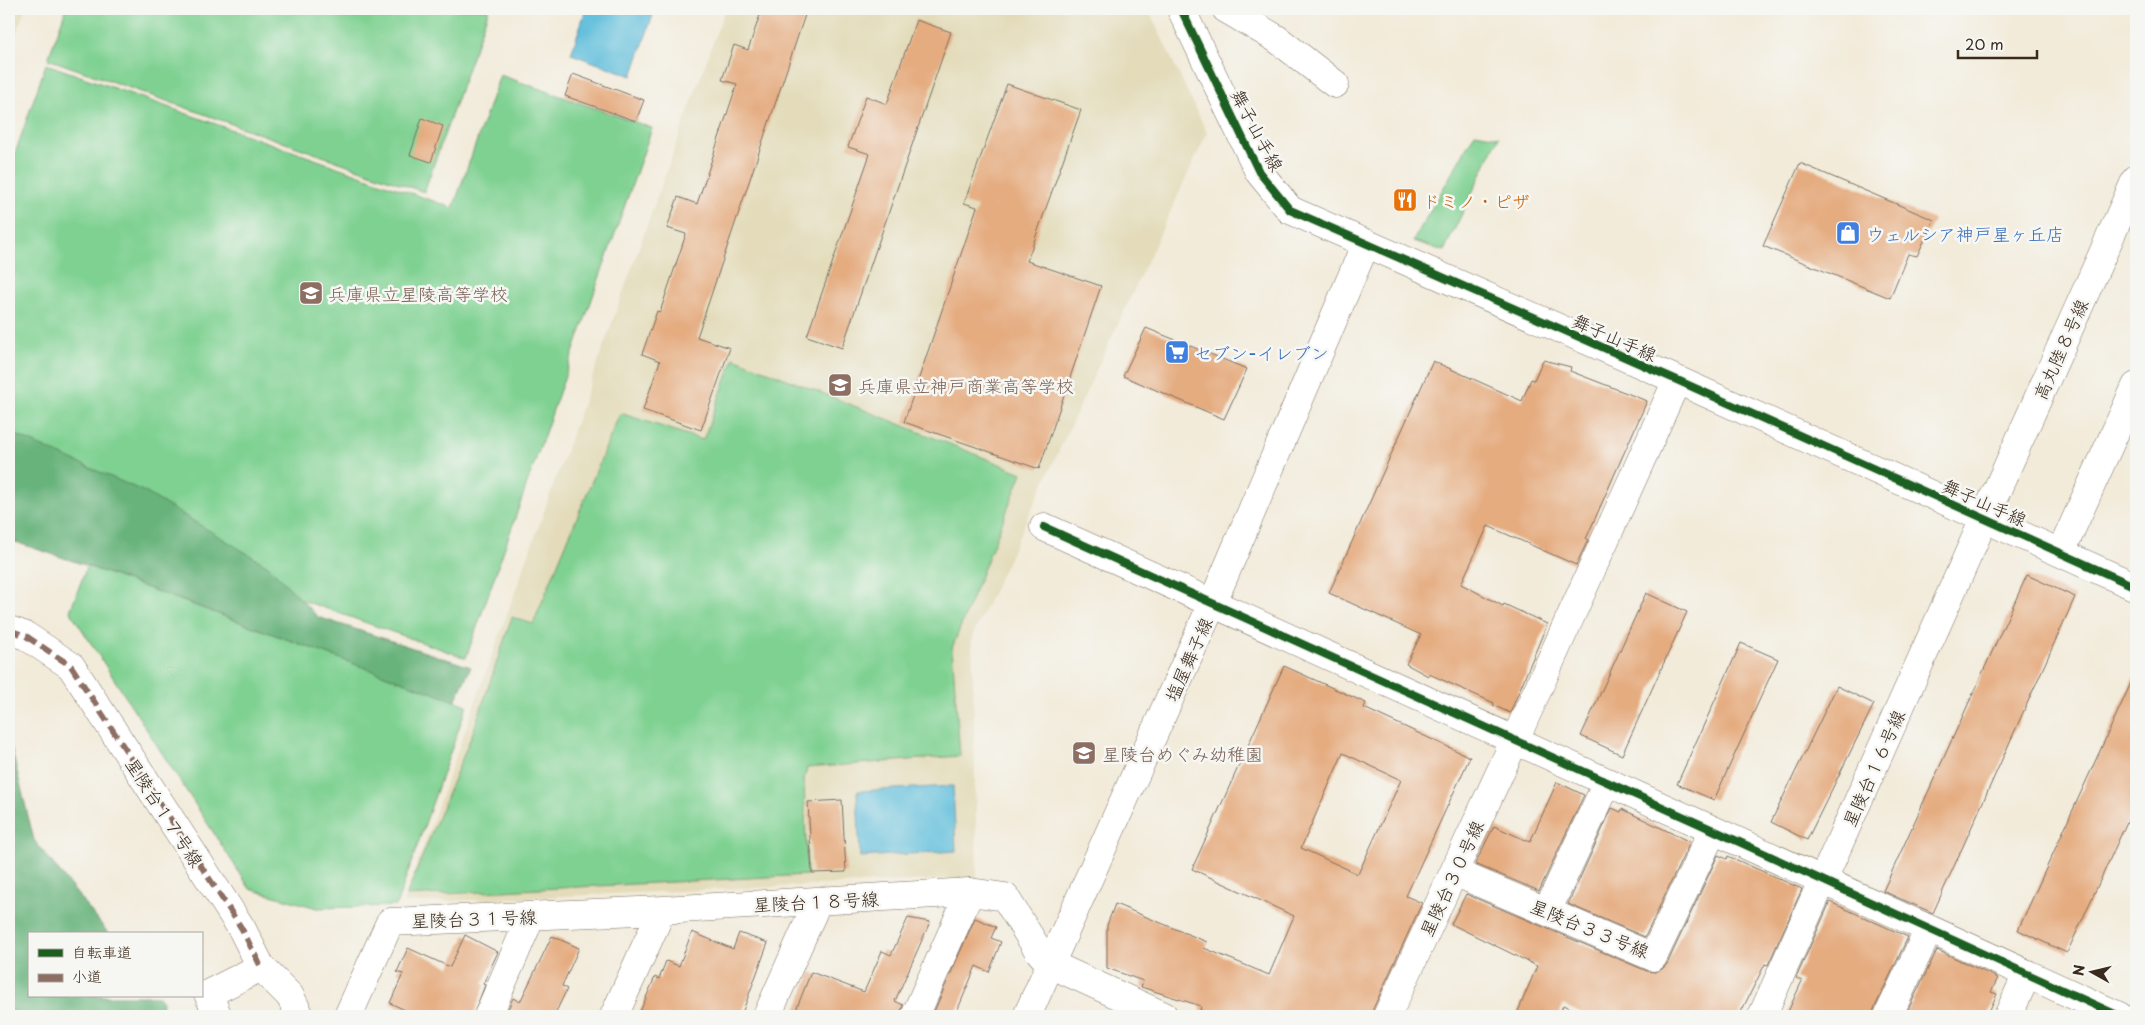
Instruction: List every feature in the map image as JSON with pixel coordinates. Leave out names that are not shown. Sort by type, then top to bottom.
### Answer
[{"type":"street","name":"舞子山手線","points":[[1182,9],[1259,172],[1290,210],[1677,380],[2136,587]]},
{"type":"street","points":[[1226,9],[1277,40],[1335,84]]},
{"type":"street","name":"高丸陸８号線","points":[[1984,519],[2136,178]]},
{"type":"street","name":"塩屋舞子線","points":[[1026,1016],[1213,602],[1366,243]]},
{"type":"street","name":"星陵台３０号線","points":[[1387,1016],[1515,740],[1677,380]]},
{"type":"street","points":[[2061,552],[2127,431],[2136,386]]},
{"type":"street","name":"星陵台１６号線","points":[[1762,1016],[1984,519]]},
{"type":"street","points":[[1044,527],[1213,602],[1440,708],[1515,740],[2119,1016]]},
{"type":"street","name":"星陵台１７号線","points":[[9,630],[26,636],[71,666],[242,929],[261,967],[290,996],[300,1016]]},
{"type":"street","points":[[1547,912],[1607,783]]},
{"type":"street","name":"星陵台３３号線","points":[[1454,872],[1653,957],[1713,830]]},
{"type":"street","points":[[915,1016],[970,892]]},
{"type":"street","name":"星陵台１８号線","points":[[662,910],[970,892],[1005,897],[1038,950],[1050,964]]},
{"type":"street","points":[[767,1016],[818,901]]},
{"type":"street","points":[[614,1016],[662,910]]},
{"type":"street","name":"星陵台３１号線","points":[[348,1016],[390,922],[662,910]]},
{"type":"street","points":[[488,1016],[531,916]]},
{"type":"street","points":[[1888,1016],[1929,929]]},
{"type":"street","points":[[1050,964],[1164,1016]]},
{"type":"street","points":[[218,1016],[208,994],[261,967]]},
{"type":"street","points":[[2008,1016],[2027,974]]},
{"type":"shaded area","points":[[9,9],[25,9],[9,55]]},
{"type":"shaded area","name":"兵庫県立神戸商業高等学校","points":[[725,9],[1148,9],[1207,133],[972,637],[977,878],[403,903]]},
{"type":"green space","points":[[66,9],[489,9],[424,192],[48,59]]},
{"type":"green space","points":[[46,64],[453,208],[500,75],[652,128],[466,658],[78,521],[9,454],[9,171]]},
{"type":"green space","points":[[1475,133],[1499,137],[1444,251],[1413,241]]},
{"type":"green space","points":[[734,358],[1022,473],[952,648],[960,756],[807,768],[804,780],[807,875],[406,896],[473,732],[512,617],[533,624],[620,413],[703,440]]},
{"type":"green space","points":[[9,432],[145,492],[268,566],[318,617],[471,667],[455,701],[88,566],[9,540]]},
{"type":"green space","points":[[87,566],[467,705],[396,906],[317,908],[250,889],[70,611]]},
{"type":"green space","points":[[9,739],[34,840],[107,932],[28,932],[28,998],[161,998],[163,1001],[162,1016],[9,1016]]},
{"type":"water","points":[[586,9],[655,9],[632,76],[571,54]]},
{"type":"water","points":[[953,786],[956,851],[860,857],[857,791]]},
{"type":"building","points":[[762,9],[807,9],[697,337],[730,348],[701,430],[643,410],[660,361],[642,354],[657,311],[660,312],[686,234],[667,228],[678,197],[697,204],[737,84],[722,80],[734,45],[748,50]]},
{"type":"building","points":[[916,20],[951,32],[842,348],[807,336],[870,154],[848,147],[866,96],[887,104]]},
{"type":"building","points":[[573,74],[644,100],[636,121],[565,96]]},
{"type":"building","points":[[1007,84],[1081,110],[1027,261],[1101,286],[1039,469],[904,422],[977,207],[964,203]]},
{"type":"building","points":[[422,118],[443,126],[431,162],[410,155]]},
{"type":"building","name":"ウェルシア神戸星ヶ丘店","points":[[1800,163],[1934,220],[1917,256],[1908,254],[1890,298],[1763,246]]},
{"type":"building","points":[[1146,328],[1247,369],[1224,419],[1123,376]]},
{"type":"building","points":[[1543,360],[1571,367],[1570,371],[1647,401],[1576,565],[1488,526],[1461,584],[1503,606],[1504,604],[1547,624],[1510,713],[1493,705],[1494,703],[1429,674],[1428,676],[1406,664],[1421,635],[1329,593],[1433,361],[1522,401],[1531,379],[1534,380]]},
{"type":"building","points":[[2027,575],[2075,597],[1933,913],[1883,891]]},
{"type":"building","points":[[1646,593],[1687,612],[1622,755],[1581,736]]},
{"type":"building","points":[[1741,643],[1778,659],[1714,800],[1677,784]]},
{"type":"building","points":[[1284,666],[1366,703],[1364,708],[1470,757],[1406,896],[1422,903],[1373,1009],[1372,1016],[1215,1016],[1200,1010],[1201,1006],[1141,987],[1143,981],[1107,968],[1107,925],[1115,904],[1207,942],[1204,948],[1269,975],[1294,916],[1192,869]],"holes":[[[1343,753],[1401,780],[1358,874],[1301,848]]]},
{"type":"building","points":[[2136,672],[2136,802],[2067,953],[2018,930]]},
{"type":"building","points":[[1837,686],[1874,704],[1807,840],[1771,822]]},
{"type":"building","points":[[1557,782],[1584,795],[1539,891],[1475,864],[1494,826],[1530,842]]},
{"type":"building","points":[[842,800],[846,872],[812,873],[808,802]]},
{"type":"building","points":[[1612,808],[1621,812],[1622,809],[1690,842],[1645,937],[1568,904]]},
{"type":"building","points":[[1718,855],[1727,859],[1728,856],[1802,889],[1768,965],[1765,964],[1739,1016],[1586,1016],[1563,1005],[1559,1016],[1516,1016],[1537,966],[1451,924],[1466,894],[1647,971],[1655,972],[1667,964]]},
{"type":"building","points":[[1830,902],[1908,937],[1874,1009],[1873,1016],[1786,1016],[1802,981],[1796,978]]},
{"type":"building","points":[[908,918],[930,922],[895,1001],[903,1005],[900,1016],[814,1016],[796,1010],[811,972],[864,992],[882,951],[891,955]]},
{"type":"building","points":[[975,918],[996,927],[991,938],[1001,942],[989,972],[976,966],[955,1016],[932,1016]]},
{"type":"building","points":[[692,932],[733,949],[739,933],[768,943],[741,1016],[638,1016],[655,977],[659,979],[666,961],[679,966]]},
{"type":"building","points":[[465,935],[498,952],[483,984],[485,985],[473,1016],[418,1016],[390,1003],[403,974],[397,972],[408,948],[450,967]]},
{"type":"building","points":[[552,936],[579,948],[562,986],[567,989],[554,1016],[505,1016],[513,998],[520,1002]]},
{"type":"building","points":[[1937,950],[1998,978],[1991,992],[1997,994],[1987,1016],[1905,1016]]},
{"type":"marked path","points":[[9,630],[26,636],[71,666],[242,929],[261,967]]},
{"type":"cycle path","points":[[1181,9],[1259,172],[1290,210],[1677,380],[2136,587]]},
{"type":"cycle path","points":[[1044,527],[2119,1016]]},
{"type":"place","name":"ドミノ・ピザ","points":[[1405,200]]},
{"type":"place","name":"ウェルシア神戸星ヶ丘店","points":[[1848,233]]},
{"type":"place","name":"兵庫県立星陵高等学校","points":[[311,293]]},
{"type":"place","name":"セブン-イレブン","points":[[1177,352]]},
{"type":"place","name":"兵庫県立神戸商業高等学校","points":[[840,385]]},
{"type":"place","name":"星陵台めぐみ幼稚園","points":[[1084,753]]}]
